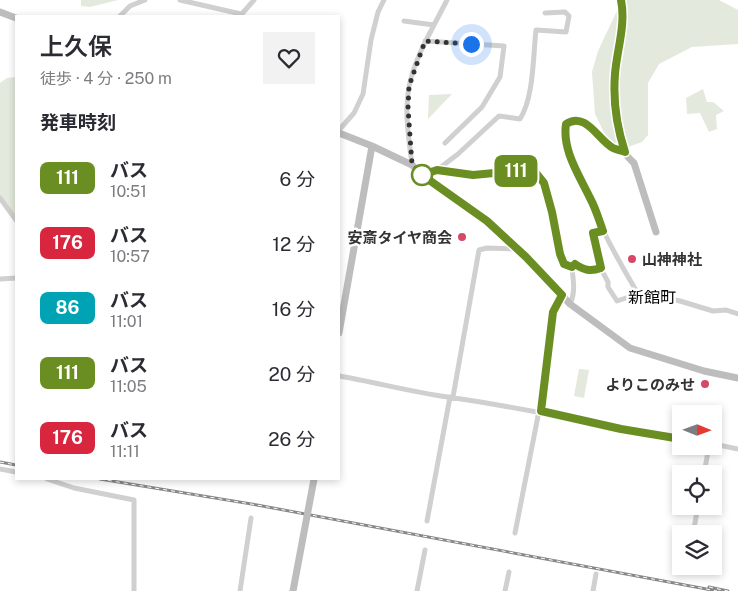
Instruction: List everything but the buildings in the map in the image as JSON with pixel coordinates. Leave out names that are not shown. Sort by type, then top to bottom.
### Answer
[{"type":"street","points":[[121,15],[130,6],[145,0]]},
{"type":"street","points":[[180,0],[241,15],[254,0]]},
{"type":"street","points":[[340,131],[354,113],[363,94],[371,40],[378,12],[384,0]]},
{"type":"street","points":[[412,164],[408,118],[409,92],[425,41],[446,0]]},
{"type":"street","points":[[621,0],[623,18],[615,75],[619,127],[625,152],[634,163],[656,232]]},
{"type":"street","points":[[0,12],[15,18]]},
{"type":"street","points":[[422,175],[437,170],[458,154],[499,116],[520,119],[524,112],[530,87],[536,30],[566,32],[569,16],[565,12],[545,13]]},
{"type":"street","points":[[404,21],[434,25]]},
{"type":"street","points":[[425,41],[504,46],[500,77],[482,107],[445,143]]},
{"type":"street","points":[[603,231],[593,233],[601,268],[608,282],[608,288],[617,302],[638,294],[603,231],[591,199],[572,161],[565,131],[566,124],[572,120],[579,120],[590,127],[612,148],[625,152]]},
{"type":"street","points":[[340,132],[412,164],[422,175],[487,221],[526,257],[570,304],[630,348],[704,371],[738,378]]},
{"type":"street","points":[[340,327],[372,146]]},
{"type":"street","points":[[437,170],[473,175],[525,170],[536,173],[544,183],[564,264],[572,267],[575,264],[584,270],[593,271],[601,268]]},
{"type":"street","points":[[0,198],[15,219]]},
{"type":"street","points":[[427,522],[479,250],[487,248],[516,249]]},
{"type":"street","points":[[570,304],[574,286],[572,267]]},
{"type":"street","points":[[0,279],[15,278]]},
{"type":"street","points":[[515,534],[540,411],[553,312],[562,295]]},
{"type":"street","points":[[662,300],[662,297],[714,311],[726,310],[738,314]]},
{"type":"street","points":[[340,376],[540,411],[621,429],[672,438]]},
{"type":"street","points":[[722,446],[738,449]]},
{"type":"street","points":[[0,469],[15,472]]},
{"type":"street","points":[[50,480],[74,488],[134,500],[134,591]]},
{"type":"street","points":[[293,591],[314,480]]},
{"type":"street","points":[[240,591],[251,518]]},
{"type":"street","points":[[417,591],[425,550]]},
{"type":"street","points":[[505,591],[508,572]]},
{"type":"street","points":[[593,591],[596,574]]},
{"type":"shaded area","points":[[81,0],[118,0],[90,7],[81,6]]},
{"type":"shaded area","points":[[622,0],[719,0],[738,10],[738,44],[692,47],[659,64],[648,83],[648,135],[642,142],[628,147],[611,147],[595,114],[592,72],[598,51]]},
{"type":"shaded area","points":[[15,77],[15,216],[0,197],[0,83],[7,78]]},
{"type":"shaded area","points":[[703,89],[707,102],[713,102],[724,111],[716,115],[717,129],[709,132],[700,113],[687,114],[686,98]]},
{"type":"shaded area","points":[[452,94],[428,119],[429,95]]},
{"type":"shaded area","points":[[579,369],[589,370],[584,398],[574,396]]},
{"type":"railway","points":[[0,462],[15,465]]},
{"type":"railway","points":[[106,480],[257,505],[717,591]]},
{"type":"railway","points":[[709,587],[728,591]]},
{"type":"bus line","name":"111","points":[[621,0],[623,18],[615,75],[619,127],[625,152],[612,148],[590,127],[579,120],[572,120],[566,124],[565,131],[572,161],[591,199],[603,231],[593,233],[601,268],[593,271],[584,270],[575,264],[572,267],[564,264],[560,254],[549,198],[544,183],[536,173],[525,170],[473,175],[437,170],[422,175],[487,221],[526,257],[562,295],[553,312],[541,411],[621,429],[672,438]]},
{"type":"place","name":"安斎タイヤ商会","points":[[462,237]]},
{"type":"place","name":"山神神社","points":[[632,259]]},
{"type":"place","name":"よりこのみせ","points":[[705,384]]},
{"type":"district","name":"新館町","points":[[652,297]]},
{"type":"route","points":[[422,175],[412,164],[408,98],[409,86],[425,41],[471,44]]}]
